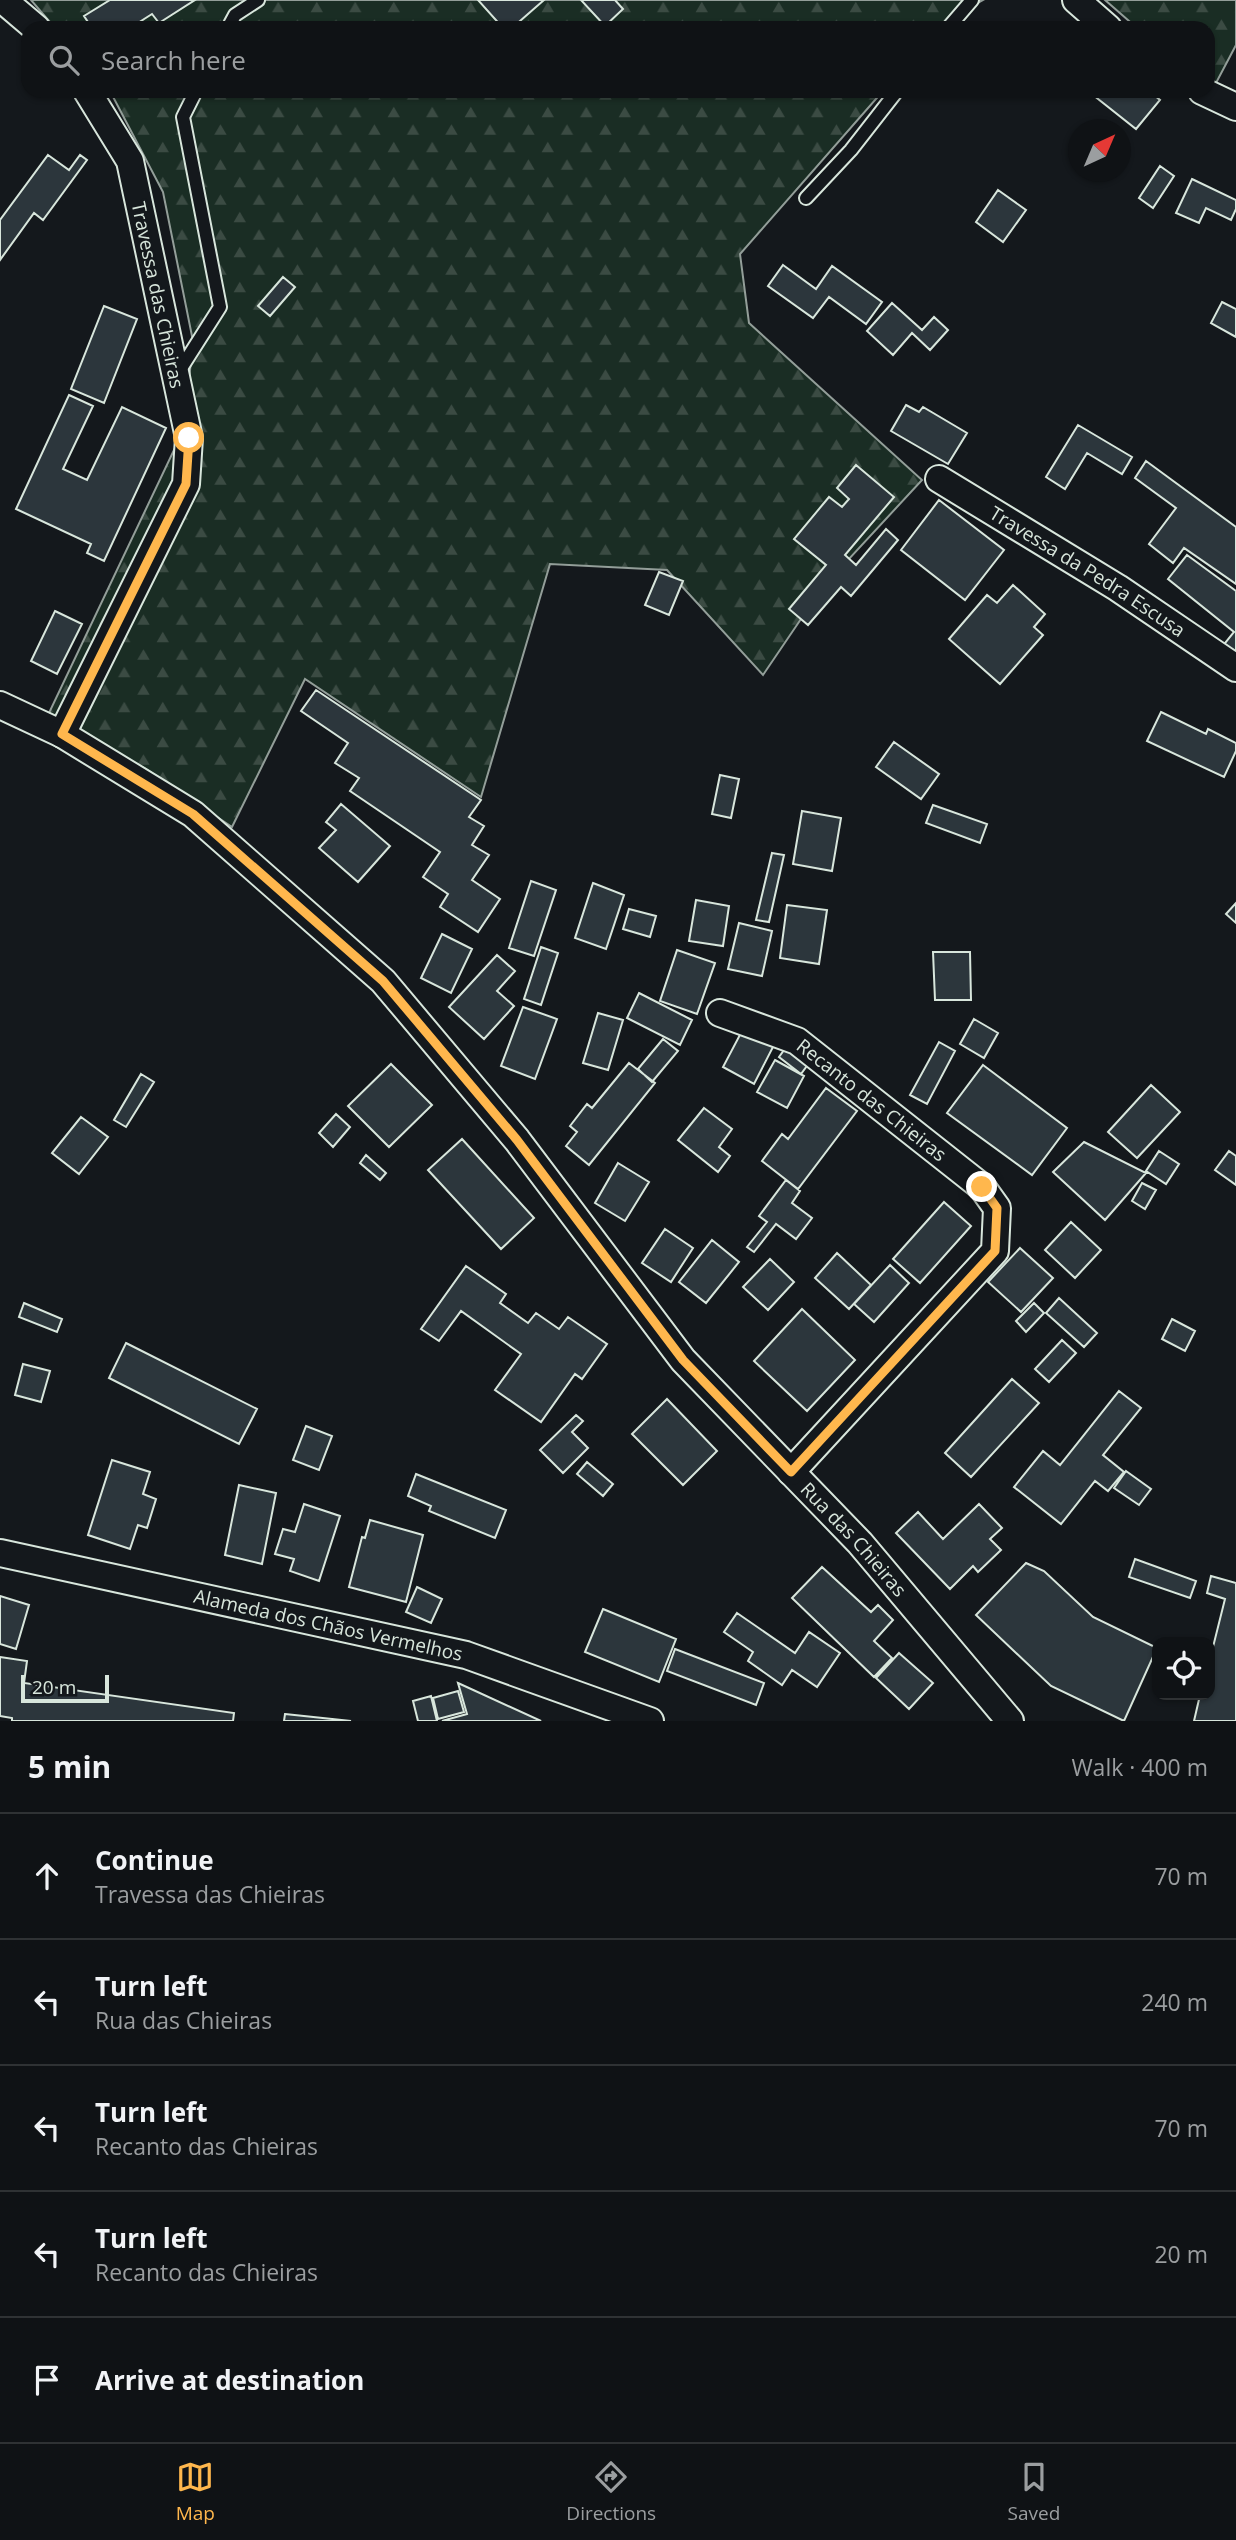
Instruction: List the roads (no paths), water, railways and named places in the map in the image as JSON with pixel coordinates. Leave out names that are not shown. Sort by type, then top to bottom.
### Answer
[{"type":"street","points":[[1076,0],[1100,21]]},
{"type":"street","points":[[3,3],[27,21]]},
{"type":"street","points":[[1215,97],[1236,107]]},
{"type":"street","name":"Travessa das Chieiras","points":[[62,734],[186,484],[189,438],[130,161],[91,98]]},
{"type":"street","name":"Travessa da Pedra Escusa","points":[[939,479],[1118,588],[1236,668]]},
{"type":"street","name":"Rua das Chieiras","points":[[0,705],[62,734],[193,814],[383,981],[517,1140],[683,1360],[860,1543],[1010,1721]]},
{"type":"street","name":"Recanto das Chieiras","points":[[720,1013],[797,1041],[982,1187],[997,1208],[995,1251],[791,1472]]},
{"type":"street","name":"Alameda dos Chãos Vermelhos","points":[[0,1553],[466,1655],[650,1721]]},
{"type":"lane","points":[[232,21],[235,15],[258,0]]},
{"type":"lane","points":[[954,21],[972,0]]},
{"type":"lane","points":[[176,377],[219,307],[183,117],[192,98]]},
{"type":"lane","points":[[806,198],[851,150],[892,98]]}]
